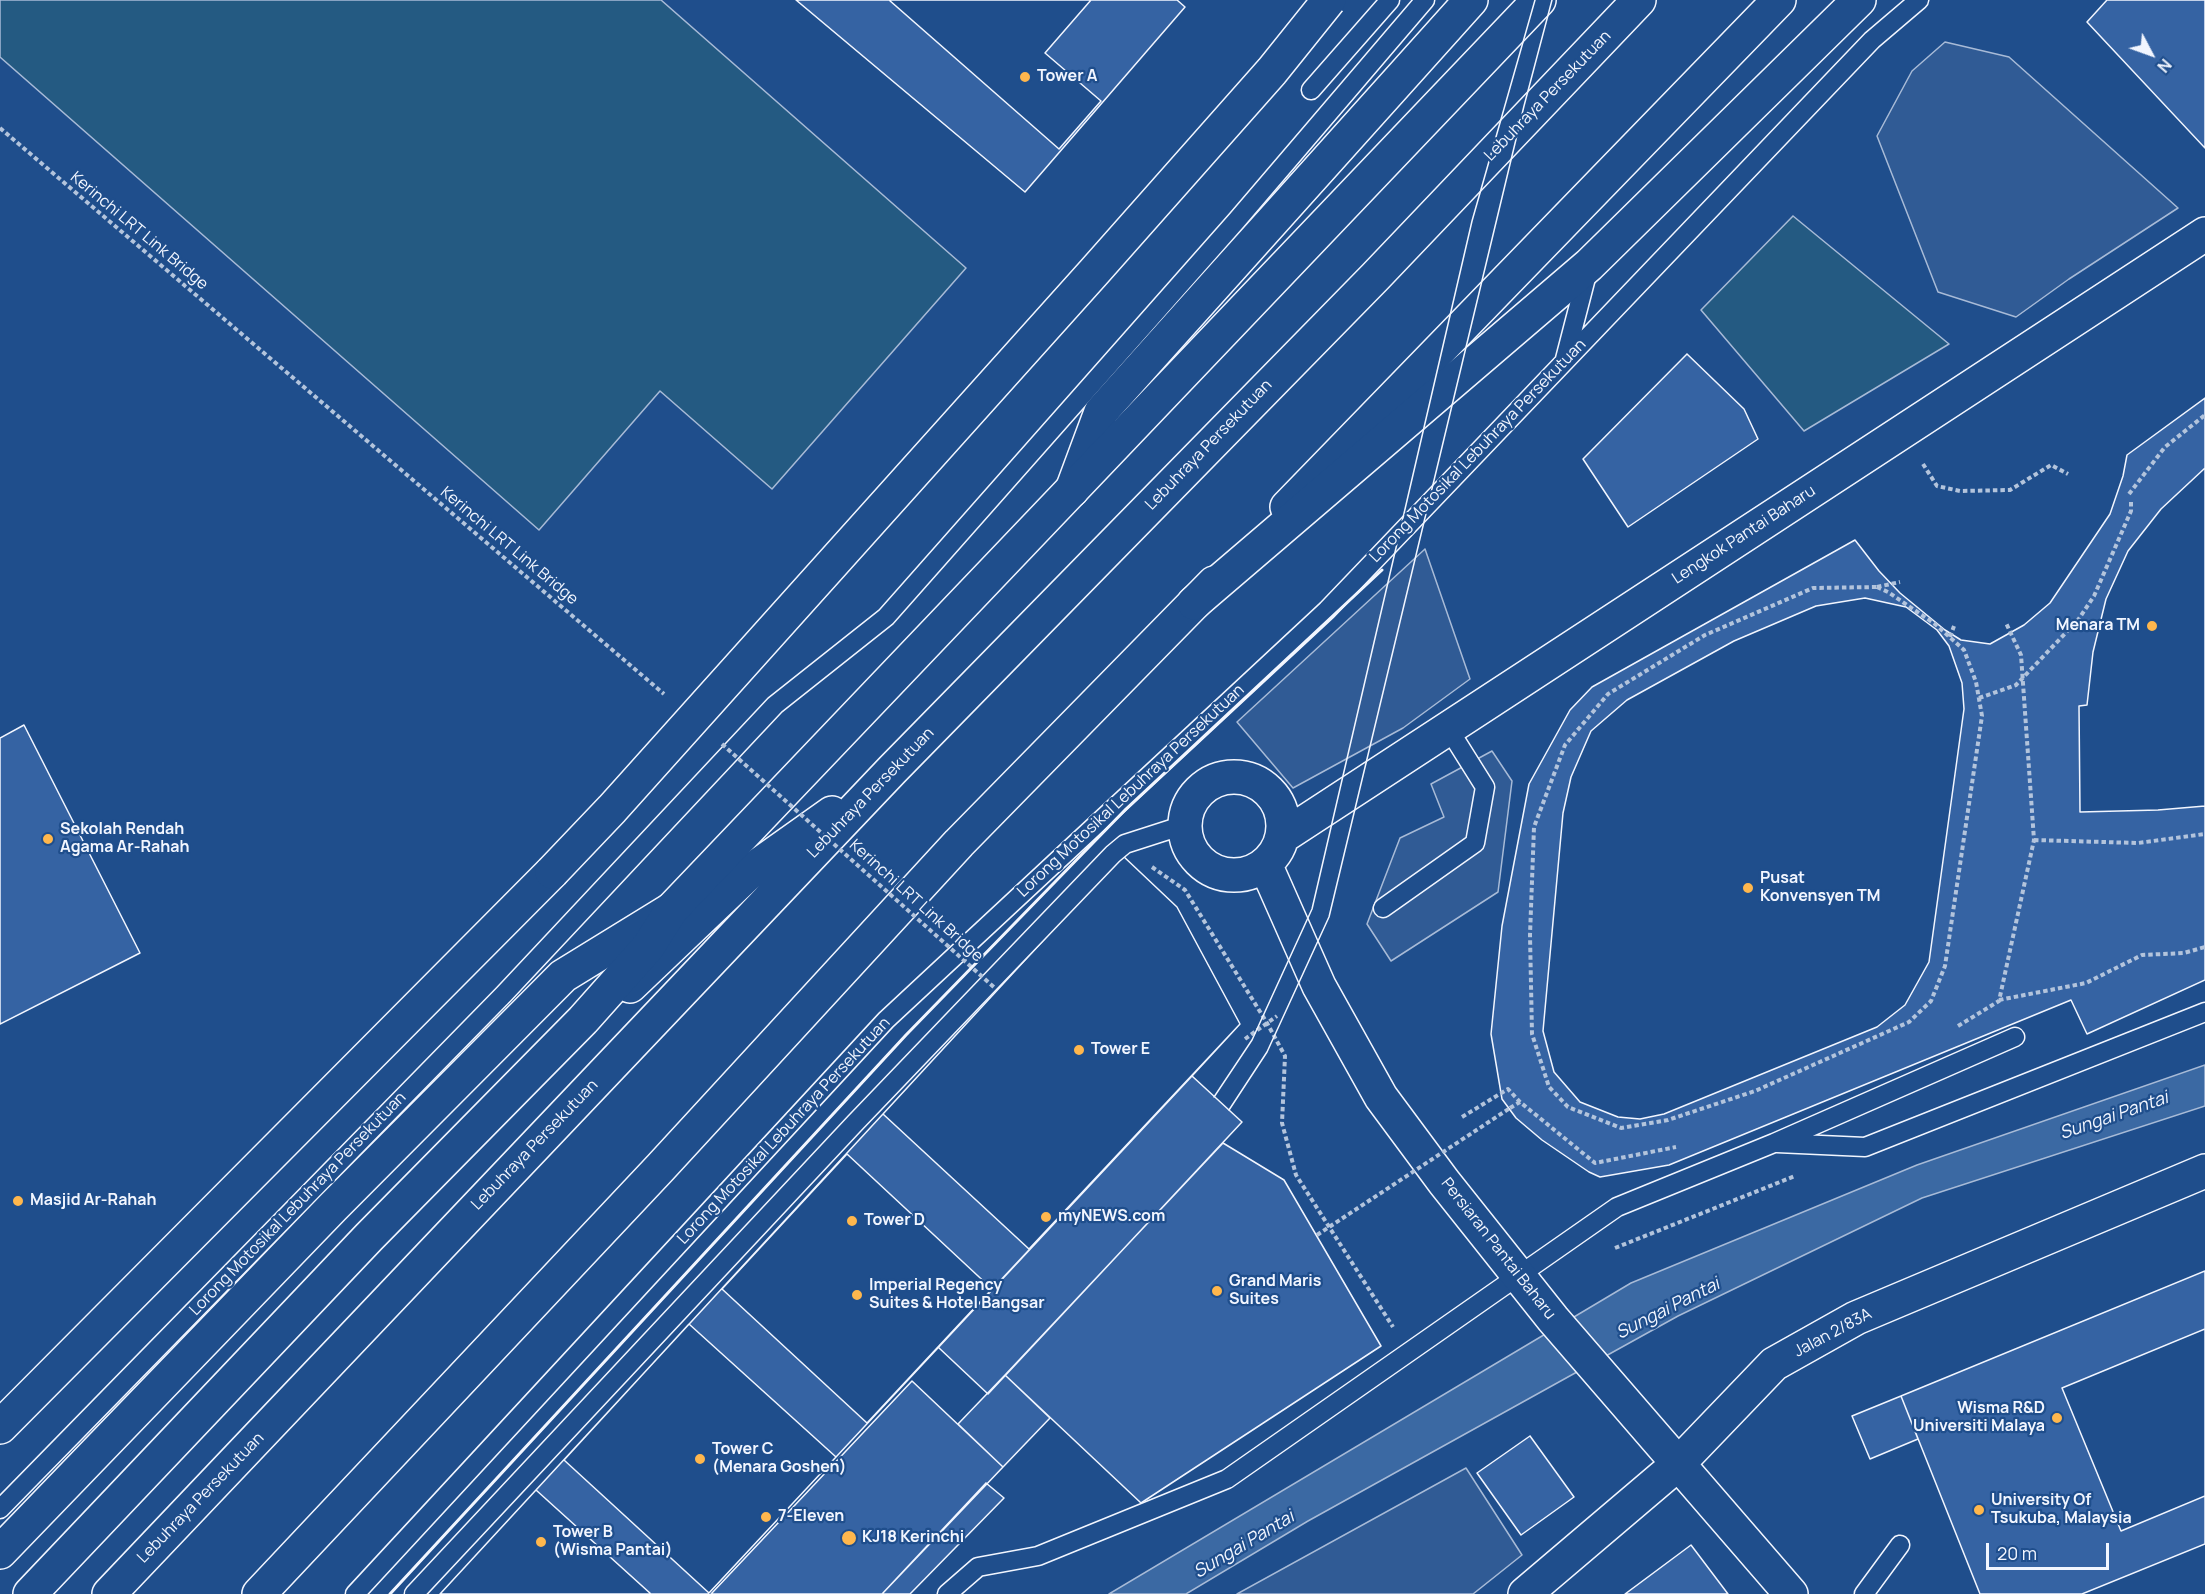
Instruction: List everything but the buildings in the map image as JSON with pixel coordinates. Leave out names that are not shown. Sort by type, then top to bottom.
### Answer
[{"type":"main road","points":[[1272,71],[1329,0]]},
{"type":"main road","points":[[0,1427],[491,935],[612,810],[1338,0]]},
{"type":"main road","points":[[1072,490],[1101,412],[1471,0]]},
{"type":"main road","points":[[30,1594],[369,1237],[583,1020],[648,947],[672,909],[1539,0]]},
{"type":"main road","name":"Lebuhraya Persekutuan","points":[[109,1594],[892,770],[1375,277],[1639,0]]},
{"type":"main road","points":[[260,1594],[660,1168],[959,843],[1779,0]]},
{"type":"main road","points":[[1194,603],[1589,265],[1859,0]]},
{"type":"main road","name":"Lengkok Pantai Baharu","points":[[1282,837],[2205,234]]},
{"type":"main road","points":[[369,1237],[753,869],[892,770]]},
{"type":"main road","points":[[1240,777],[1256,782],[1269,791],[1278,804],[1283,820],[1282,837],[1276,852],[1265,864],[1251,872],[1235,875],[1220,873],[1205,866],[1194,855],[1187,841],[1184,825],[1188,809],[1196,795],[1209,784],[1224,778],[1240,777]]},
{"type":"main road","name":"Persiaran Pantai Baharu","points":[[1265,864],[1319,986],[1381,1097],[1444,1182],[1553,1319],[1791,1594]]},
{"type":"main road","points":[[0,1552],[325,1215],[563,976],[672,909]]},
{"type":"main road","name":"Jalan 2/83A","points":[[1525,1594],[1678,1464],[1774,1364],[1846,1324],[2205,1170]]},
{"type":"lane","points":[[1311,90],[1390,0]]},
{"type":"lane","name":"Lorong Motosikal Lebuhraya Persekutuan","points":[[0,1509],[504,994],[775,705],[886,617],[1237,220],[1425,0]]},
{"type":"lane","name":"Lorong Motosikal Lebuhraya Persekutuan","points":[[355,1594],[886,1020],[1327,610],[1872,40],[1919,0]]},
{"type":"lane","points":[[1564,362],[1589,265]]},
{"type":"lane","points":[[1383,908],[1475,843],[1485,787],[1448,728]]},
{"type":"lane","points":[[414,1594],[860,1127],[1113,854],[1125,844],[1184,825]]},
{"type":"lane","points":[[1773,1143],[1865,1147],[2205,1012]]},
{"type":"lane","points":[[946,1594],[978,1567],[1038,1556],[1227,1479],[1617,1207],[1773,1143],[2015,1037]]},
{"type":"lane","points":[[1864,1594],[1900,1545]]},
{"type":"path","name":"Kerinchi LRT Link Bridge","points":[[0,128],[664,694]]},
{"type":"path","points":[[2129,494],[2165,447],[2205,416]]},
{"type":"path","points":[[1919,458],[1937,486],[1960,491],[2010,490],[2051,465],[2068,474]]},
{"type":"path","points":[[1979,698],[2016,686],[2078,620],[2094,596],[2130,511],[2131,501]]},
{"type":"path","points":[[1877,587],[1897,598],[1964,650],[1973,672],[1982,716],[1945,966],[1931,1001],[1908,1022],[1755,1092],[1668,1120],[1621,1128],[1568,1107],[1549,1087],[1532,1034],[1530,935],[1534,827],[1565,745],[1608,694],[1705,635],[1813,588],[1877,587],[1900,582]]},
{"type":"path","points":[[1999,1000],[2034,840],[2021,655],[2006,622]]},
{"type":"path","points":[[1950,637],[1954,626]]},
{"type":"path","name":"Kerinchi LRT Link Bridge","points":[[719,741],[996,989]]},
{"type":"path","points":[[2034,840],[2138,843],[2205,834]]},
{"type":"path","points":[[1147,864],[1185,890],[1285,1056],[1282,1124],[1296,1175],[1397,1333],[1384,1354],[1385,1368]]},
{"type":"path","points":[[1948,1032],[1999,1000],[2086,983],[2142,955],[2184,953],[2205,947]]},
{"type":"path","points":[[1245,1039],[1277,1016]]},
{"type":"path","points":[[1462,1117],[1508,1089],[1520,1102],[1595,1163],[1682,1146]]},
{"type":"path","points":[[1317,1235],[1520,1102]]},
{"type":"path","points":[[1605,1252],[1800,1173]]},
{"type":"shaded area","points":[[0,0],[661,0],[966,268],[772,489],[660,391],[539,530],[0,57]]},
{"type":"shaded area","points":[[1945,42],[2009,57],[2178,208],[2069,279],[2016,317],[1938,292],[1877,136],[1912,71]]},
{"type":"shaded area","points":[[1793,216],[1949,344],[1804,431],[1701,310]]},
{"type":"shaded area","points":[[1425,549],[1470,679],[1403,728],[1293,788],[1237,722]]},
{"type":"shaded area","points":[[1492,751],[1512,781],[1498,892],[1391,961],[1367,924],[1400,838],[1444,817],[1431,784]]},
{"type":"shaded area","points":[[1466,1468],[1522,1555],[1473,1594],[1237,1594]]},
{"type":"water","name":"Sungai Pantai","points":[[2205,1065],[2205,1106],[1922,1198],[1678,1316],[1308,1521],[1186,1594],[1109,1594],[1631,1283],[1917,1165]]},
{"type":"tram line","points":[[1214,1097],[1252,1040],[1312,909],[1472,221],[1535,0]]},
{"type":"tram line","points":[[1229,1110],[1267,1052],[1329,917],[1524,106],[1552,0]]},
{"type":"wall","points":[[390,1594],[906,1035],[1126,809],[1382,570]]},
{"type":"place","name":"Tower A","points":[[1025,77]]},
{"type":"place","name":"Menara TM","points":[[2152,626]]},
{"type":"place","name":"Sekolah Rendah Agama Ar-Rahah","points":[[48,839]]},
{"type":"place","name":"Pusat Konvensyen TM","points":[[1748,888]]},
{"type":"place","name":"Tower E","points":[[1079,1050]]},
{"type":"place","name":"Masjid Ar-Rahah","points":[[18,1201]]},
{"type":"place","name":"myNEWS.com","points":[[1046,1217]]},
{"type":"place","name":"Tower D","points":[[852,1221]]},
{"type":"place","name":"Grand Maris Suites","points":[[1217,1291]]},
{"type":"place","name":"Imperial Regency Suites & Hotel Bangsar","points":[[857,1295]]},
{"type":"place","name":"Wisma R&D Universiti Malaya","points":[[2057,1418]]},
{"type":"place","name":"Tower C (Menara Goshen)","points":[[700,1459]]},
{"type":"place","name":"University Of Tsukuba, Malaysia","points":[[1979,1510]]},
{"type":"place","name":"7-Eleven","points":[[766,1517]]},
{"type":"place","name":"KJ18 Kerinchi","points":[[849,1538]]},
{"type":"place","name":"Tower B (Wisma Pantai)","points":[[541,1542]]}]
